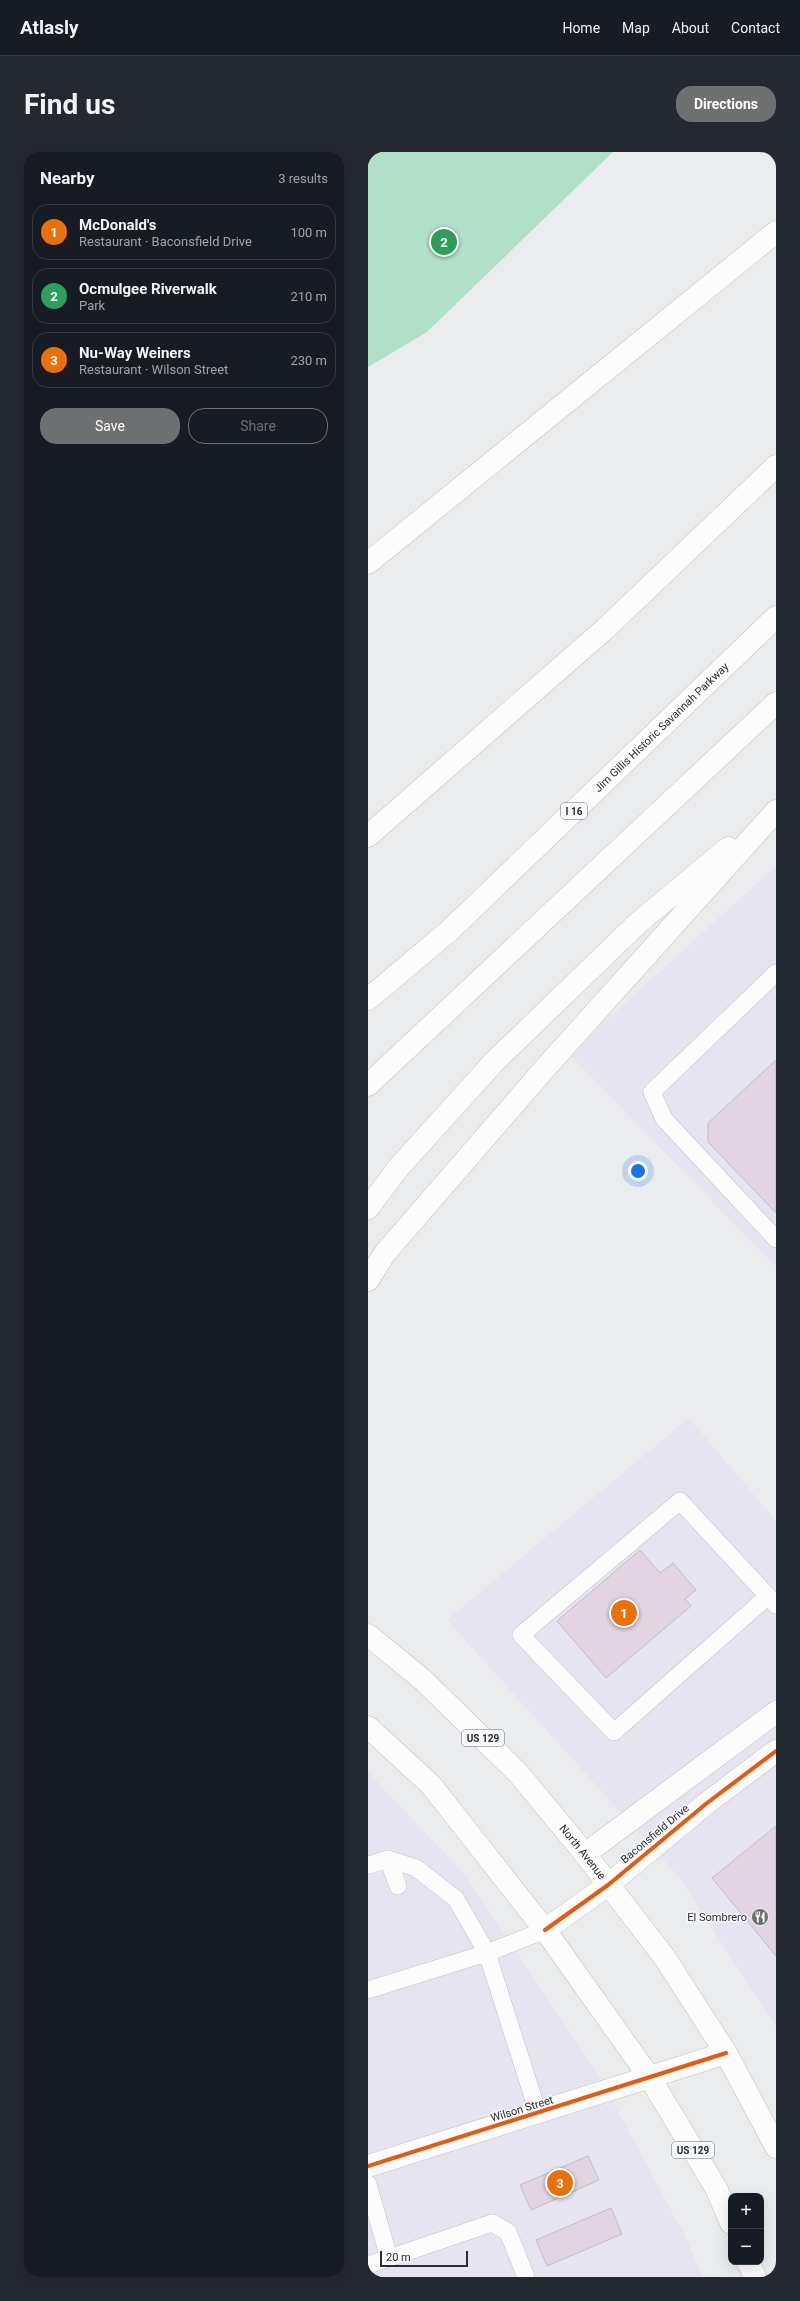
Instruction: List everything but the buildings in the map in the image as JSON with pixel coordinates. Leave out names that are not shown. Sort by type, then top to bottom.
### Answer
[{"type":"main road","points":[[368,563],[776,232]]},
{"type":"main road","points":[[368,836],[605,628],[776,466]]},
{"type":"main road","name":"Jim Gillis Historic Savannah Parkway","points":[[368,999],[449,931],[776,617]]},
{"type":"main road","points":[[368,1085],[776,703]]},
{"type":"main road","points":[[368,1208],[398,1167],[494,1062],[638,923],[776,808]]},
{"type":"main road","points":[[368,1280],[385,1253],[532,1084],[776,811]]},
{"type":"main road","name":"North Avenue","points":[[368,1635],[423,1680],[519,1774],[585,1854],[608,1886],[665,1958],[726,2053],[776,2147]]},
{"type":"main road","name":"Baconsfield Drive","points":[[585,1854],[776,1712]]},
{"type":"main road","name":"US 129","points":[[368,1728],[431,1785],[545,1930],[650,2078],[716,2188],[728,2216]]},
{"type":"main road","name":"Baconsfield Drive","points":[[545,1930],[608,1886],[707,1803],[776,1751]]},
{"type":"main road","name":"Wilson Street","points":[[368,2166],[726,2053]]},
{"type":"main road","points":[[749,2265],[754,2277]]},
{"type":"lane","points":[[776,973],[652,1092],[664,1119],[776,1239]]},
{"type":"lane","points":[[680,1500],[772,1600],[614,1732],[521,1636],[680,1500]]},
{"type":"lane","points":[[388,1859],[398,1886]]},
{"type":"lane","points":[[368,1865],[388,1859],[416,1868],[456,1899],[487,1953],[538,2113]]},
{"type":"lane","points":[[368,1990],[390,1977],[425,1966],[487,1953],[545,1930]]},
{"type":"lane","points":[[368,2184],[389,2258]]},
{"type":"lane","points":[[368,2265],[492,2223],[508,2232],[526,2277]]},
{"type":"shaded area","points":[[776,866],[776,1267],[569,1054]]},
{"type":"shaded area","points":[[689,1418],[776,1521],[776,2027],[679,1877],[447,1620]]},
{"type":"shaded area","points":[[368,1772],[466,1876],[598,2074],[685,2236],[703,2277],[368,2277]]},
{"type":"green space","points":[[368,152],[613,152],[427,332],[368,367]]},
{"type":"cycle path","points":[[545,1930],[608,1885],[707,1803],[776,1751]]},
{"type":"cycle path","points":[[368,2166],[726,2053]]},
{"type":"place","name":"Ocmulgee Riverwalk","points":[[444,242]]},
{"type":"place","name":"McDonald's","points":[[624,1613]]},
{"type":"place","name":"El Sombrero","points":[[760,1917]]},
{"type":"place","name":"Nu-Way Weiners","points":[[560,2183]]}]
